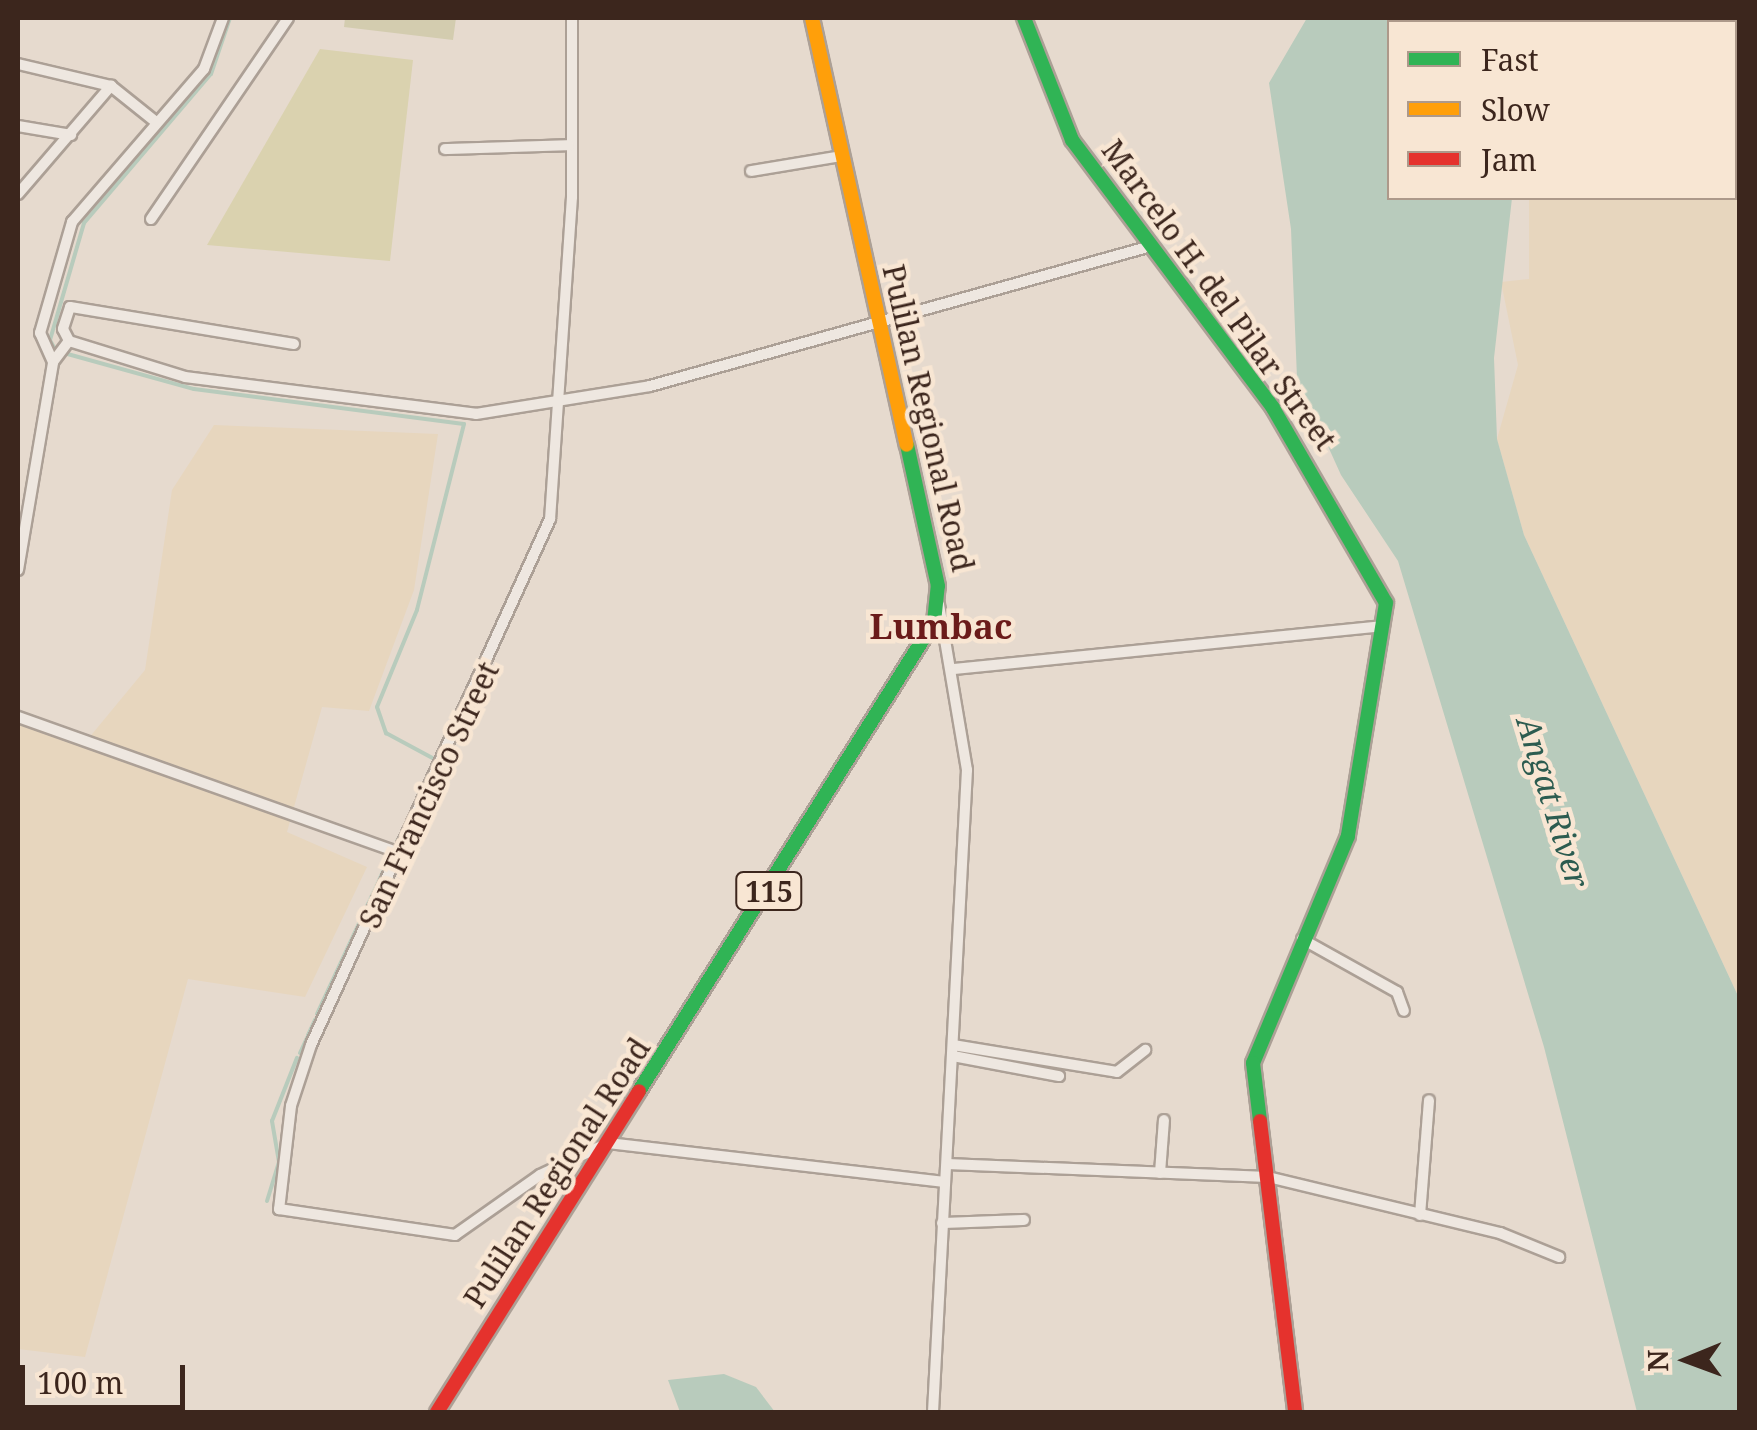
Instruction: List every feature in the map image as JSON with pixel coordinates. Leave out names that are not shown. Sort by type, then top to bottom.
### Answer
[{"type":"main road","name":"Pulilan Regional Road","points":[[437,1412],[927,640],[939,604],[812,18]]},
{"type":"main road","name":"Marcelo H. del Pilar Street","points":[[1024,18],[1054,110],[1314,470],[1383,588],[1384,626],[1348,836],[1256,1046],[1295,1412]]},
{"type":"street","points":[[53,362],[40,332],[72,222],[204,68],[223,18]]},
{"type":"street","points":[[151,219],[288,18]]},
{"type":"street","name":"San Francisco Street","points":[[572,18],[562,406],[550,519],[535,566],[307,1058],[279,1209],[455,1235],[540,1175],[608,1143]]},
{"type":"street","points":[[18,64],[111,86],[156,122]]},
{"type":"street","points":[[18,194],[111,86]]},
{"type":"street","points":[[18,126],[70,135]]},
{"type":"street","points":[[445,149],[569,145]]},
{"type":"street","points":[[751,172],[842,156]]},
{"type":"street","points":[[69,341],[185,376],[338,400],[476,414],[562,406],[879,326],[1151,246]]},
{"type":"street","points":[[18,570],[24,476],[53,362],[69,341],[70,307],[294,344]]},
{"type":"street","points":[[934,1412],[967,770],[954,669],[939,604]]},
{"type":"street","points":[[954,669],[1384,626]]},
{"type":"street","points":[[18,717],[403,854]]},
{"type":"street","points":[[1302,939],[1398,992],[1404,1011]]},
{"type":"street","points":[[953,1050],[1117,1072],[1144,1050]]},
{"type":"street","points":[[953,1050],[1059,1076]]},
{"type":"street","points":[[1420,1215],[1429,1100]]},
{"type":"street","points":[[1160,1173],[1164,1120]]},
{"type":"street","points":[[608,1143],[945,1182]]},
{"type":"street","points":[[947,1164],[1268,1177],[1420,1215],[1559,1257]]},
{"type":"street","points":[[942,1223],[1024,1220]]},
{"type":"shaded area","points":[[345,18],[456,18],[453,40],[344,27]]},
{"type":"shaded area","points":[[1545,18],[1739,18],[1739,998],[1524,535],[1497,439],[1518,365],[1501,282],[1529,279],[1529,200],[1737,200],[1737,20]]},
{"type":"shaded area","points":[[320,49],[413,60],[390,261],[207,245]]},
{"type":"shaded area","points":[[214,425],[438,434],[414,590],[369,711],[322,707],[287,832],[367,867],[305,997],[188,979],[85,1357],[18,1349],[18,719],[88,739],[145,670],[172,490]]},
{"type":"water","name":"Angat River","points":[[1307,18],[1545,18],[1387,20],[1387,200],[1512,200],[1494,358],[1497,439],[1524,535],[1739,998],[1739,1412],[1637,1412],[1544,1047],[1398,561],[1341,475],[1297,378],[1291,229],[1269,83]]},
{"type":"water","points":[[724,1374],[756,1387],[775,1412],[680,1412],[668,1380]]},
{"type":"waterway","points":[[56,351],[50,340],[84,223],[211,74],[230,18]]},
{"type":"waterway","points":[[64,353],[194,389],[464,424],[417,610],[377,707],[386,733],[436,760]]},
{"type":"waterway","points":[[397,841],[405,827]]},
{"type":"waterway","points":[[317,1014],[388,861]]},
{"type":"waterway","points":[[308,1035],[315,1020]]},
{"type":"waterway","points":[[300,1053],[307,1038]]},
{"type":"waterway","points":[[267,1201],[279,1162],[272,1121],[297,1058]]},
{"type":"traffic: fast","points":[[1024,18],[1072,140],[1273,408],[1386,603],[1348,836],[1253,1063],[1260,1121]]},
{"type":"traffic: fast","points":[[639,1091],[934,622],[938,586],[907,445]]},
{"type":"traffic: slow","points":[[812,18],[907,445]]},
{"type":"traffic: jam","points":[[437,1412],[639,1091]]},
{"type":"traffic: jam","points":[[1260,1121],[1295,1412]]},
{"type":"district","name":"Lumbac","points":[[941,626]]}]
